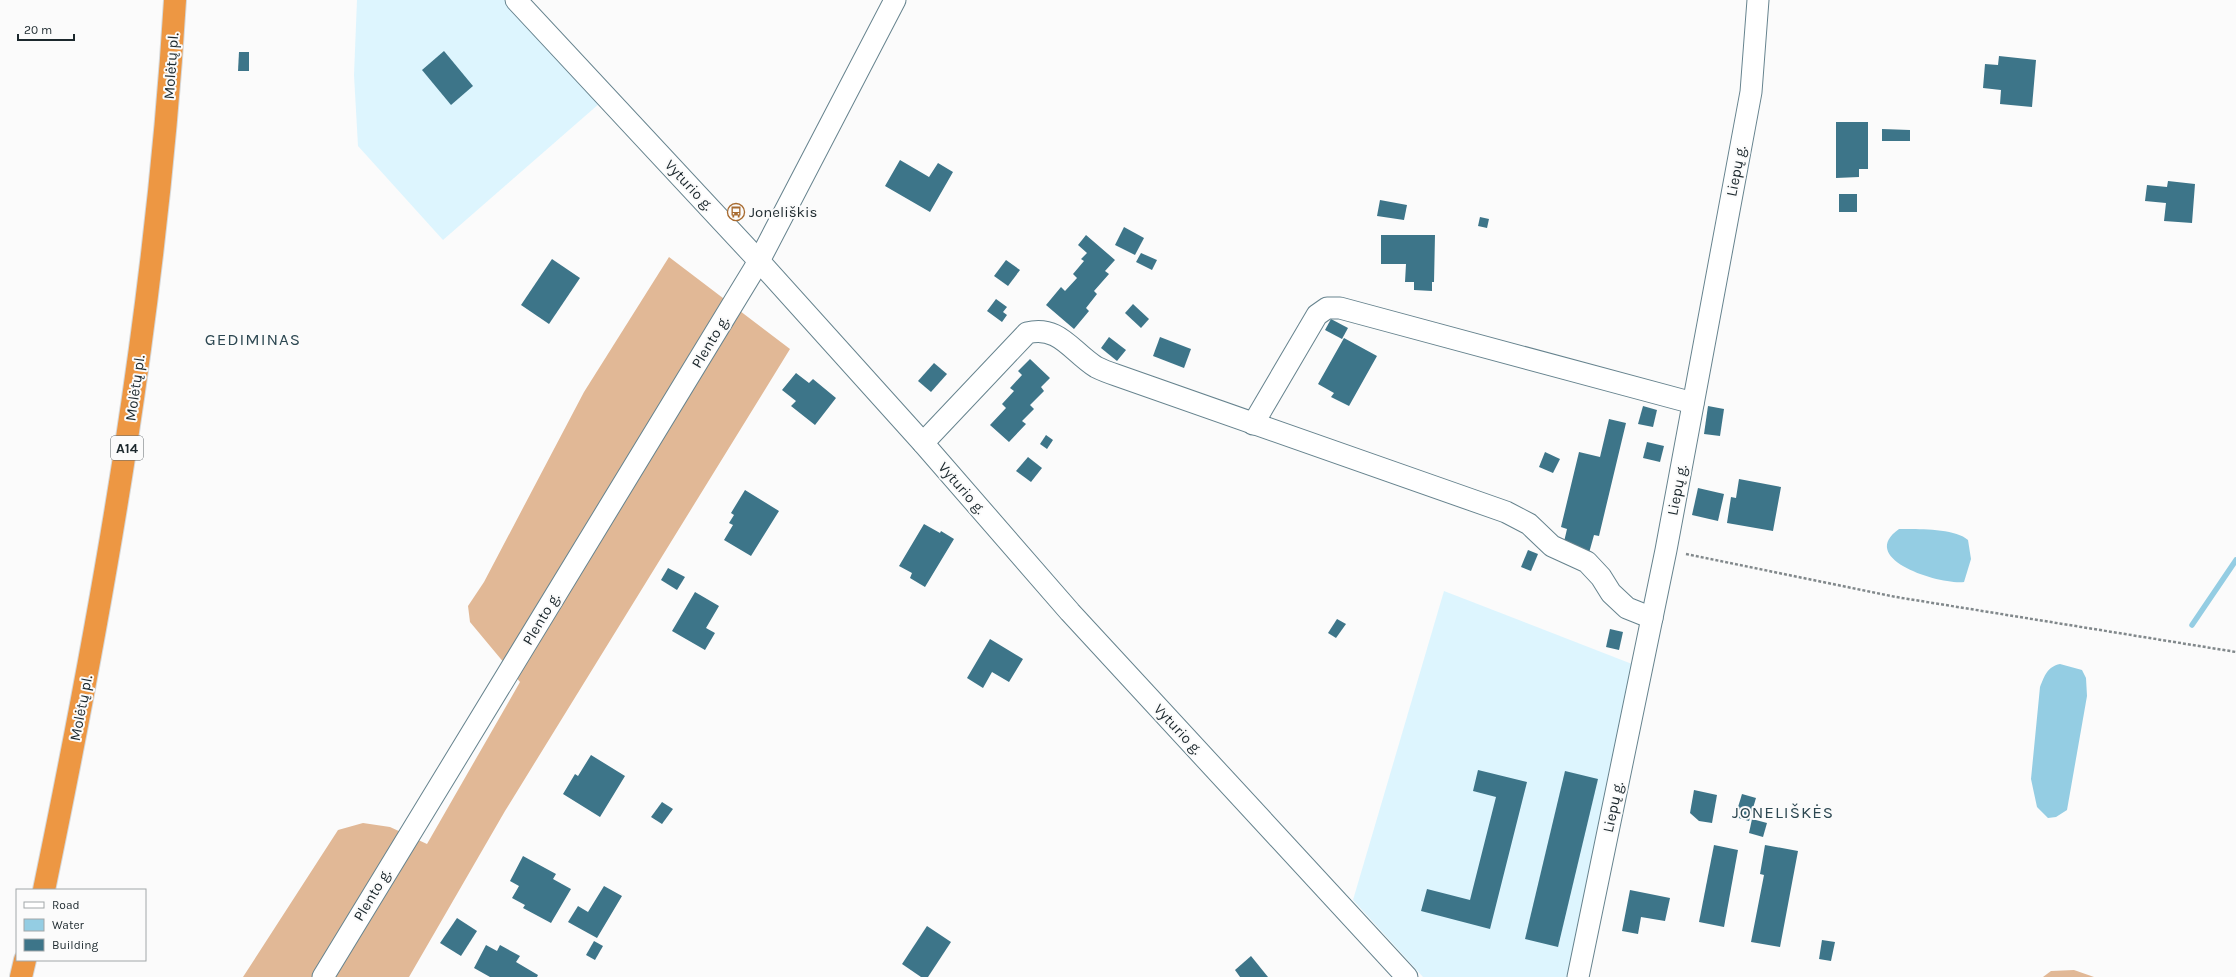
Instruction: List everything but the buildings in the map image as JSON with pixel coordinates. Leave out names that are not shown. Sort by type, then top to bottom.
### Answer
[{"type":"highway","name":"Molėtų pl.","points":[[44,889],[81,713],[123,475],[148,289],[170,79],[175,0]]},
{"type":"highway","points":[[21,977],[25,961]]},
{"type":"street","name":"Vyturio g.","points":[[516,0],[759,261],[923,443],[1070,612],[1408,977]]},
{"type":"street","name":"Plento g.","points":[[323,977],[759,261],[895,0]]},
{"type":"street","name":"Liepų g.","points":[[1578,977],[1666,550],[1751,92],[1758,0]]},
{"type":"street","points":[[1253,424],[1317,315],[1327,308],[1340,308],[1693,403]]},
{"type":"street","points":[[923,443],[1027,333],[1039,330],[1054,333],[1097,367],[1253,424],[1506,512],[1528,524],[1552,546],[1587,562],[1601,577],[1611,593],[1627,608],[1652,618]]},
{"type":"path","points":[[1666,550],[1896,597],[2236,652]]},
{"type":"shaded area","points":[[357,0],[530,0],[600,103],[443,240],[358,146],[354,75]]},
{"type":"shaded area","points":[[669,257],[790,349],[505,811],[409,977],[243,977],[338,830],[363,823],[390,827],[427,844],[520,682],[470,622],[468,606],[484,582],[584,392]]},
{"type":"shaded area","points":[[1444,591],[1632,664],[1571,977],[1423,977],[1353,900]]},
{"type":"shaded area","points":[[2074,970],[2094,977],[2043,977],[2051,971]]},
{"type":"water","points":[[1899,529],[1945,531],[1962,536],[1968,540],[1971,559],[1964,582],[1953,582],[1922,574],[1906,568],[1894,560],[1888,550],[1888,540]]},
{"type":"water","points":[[2060,664],[2082,670],[2086,678],[2087,696],[2067,810],[2056,817],[2048,818],[2037,807],[2031,779],[2040,687],[2049,669]]},
{"type":"waterway","points":[[2192,625],[2236,560]]},
{"type":"place","name":"Joneliškis","points":[[736,212]]},
{"type":"district","name":"GEDIMINAS","points":[[253,339]]},
{"type":"district","name":"JONELIŠKĖS","points":[[1783,812]]}]
